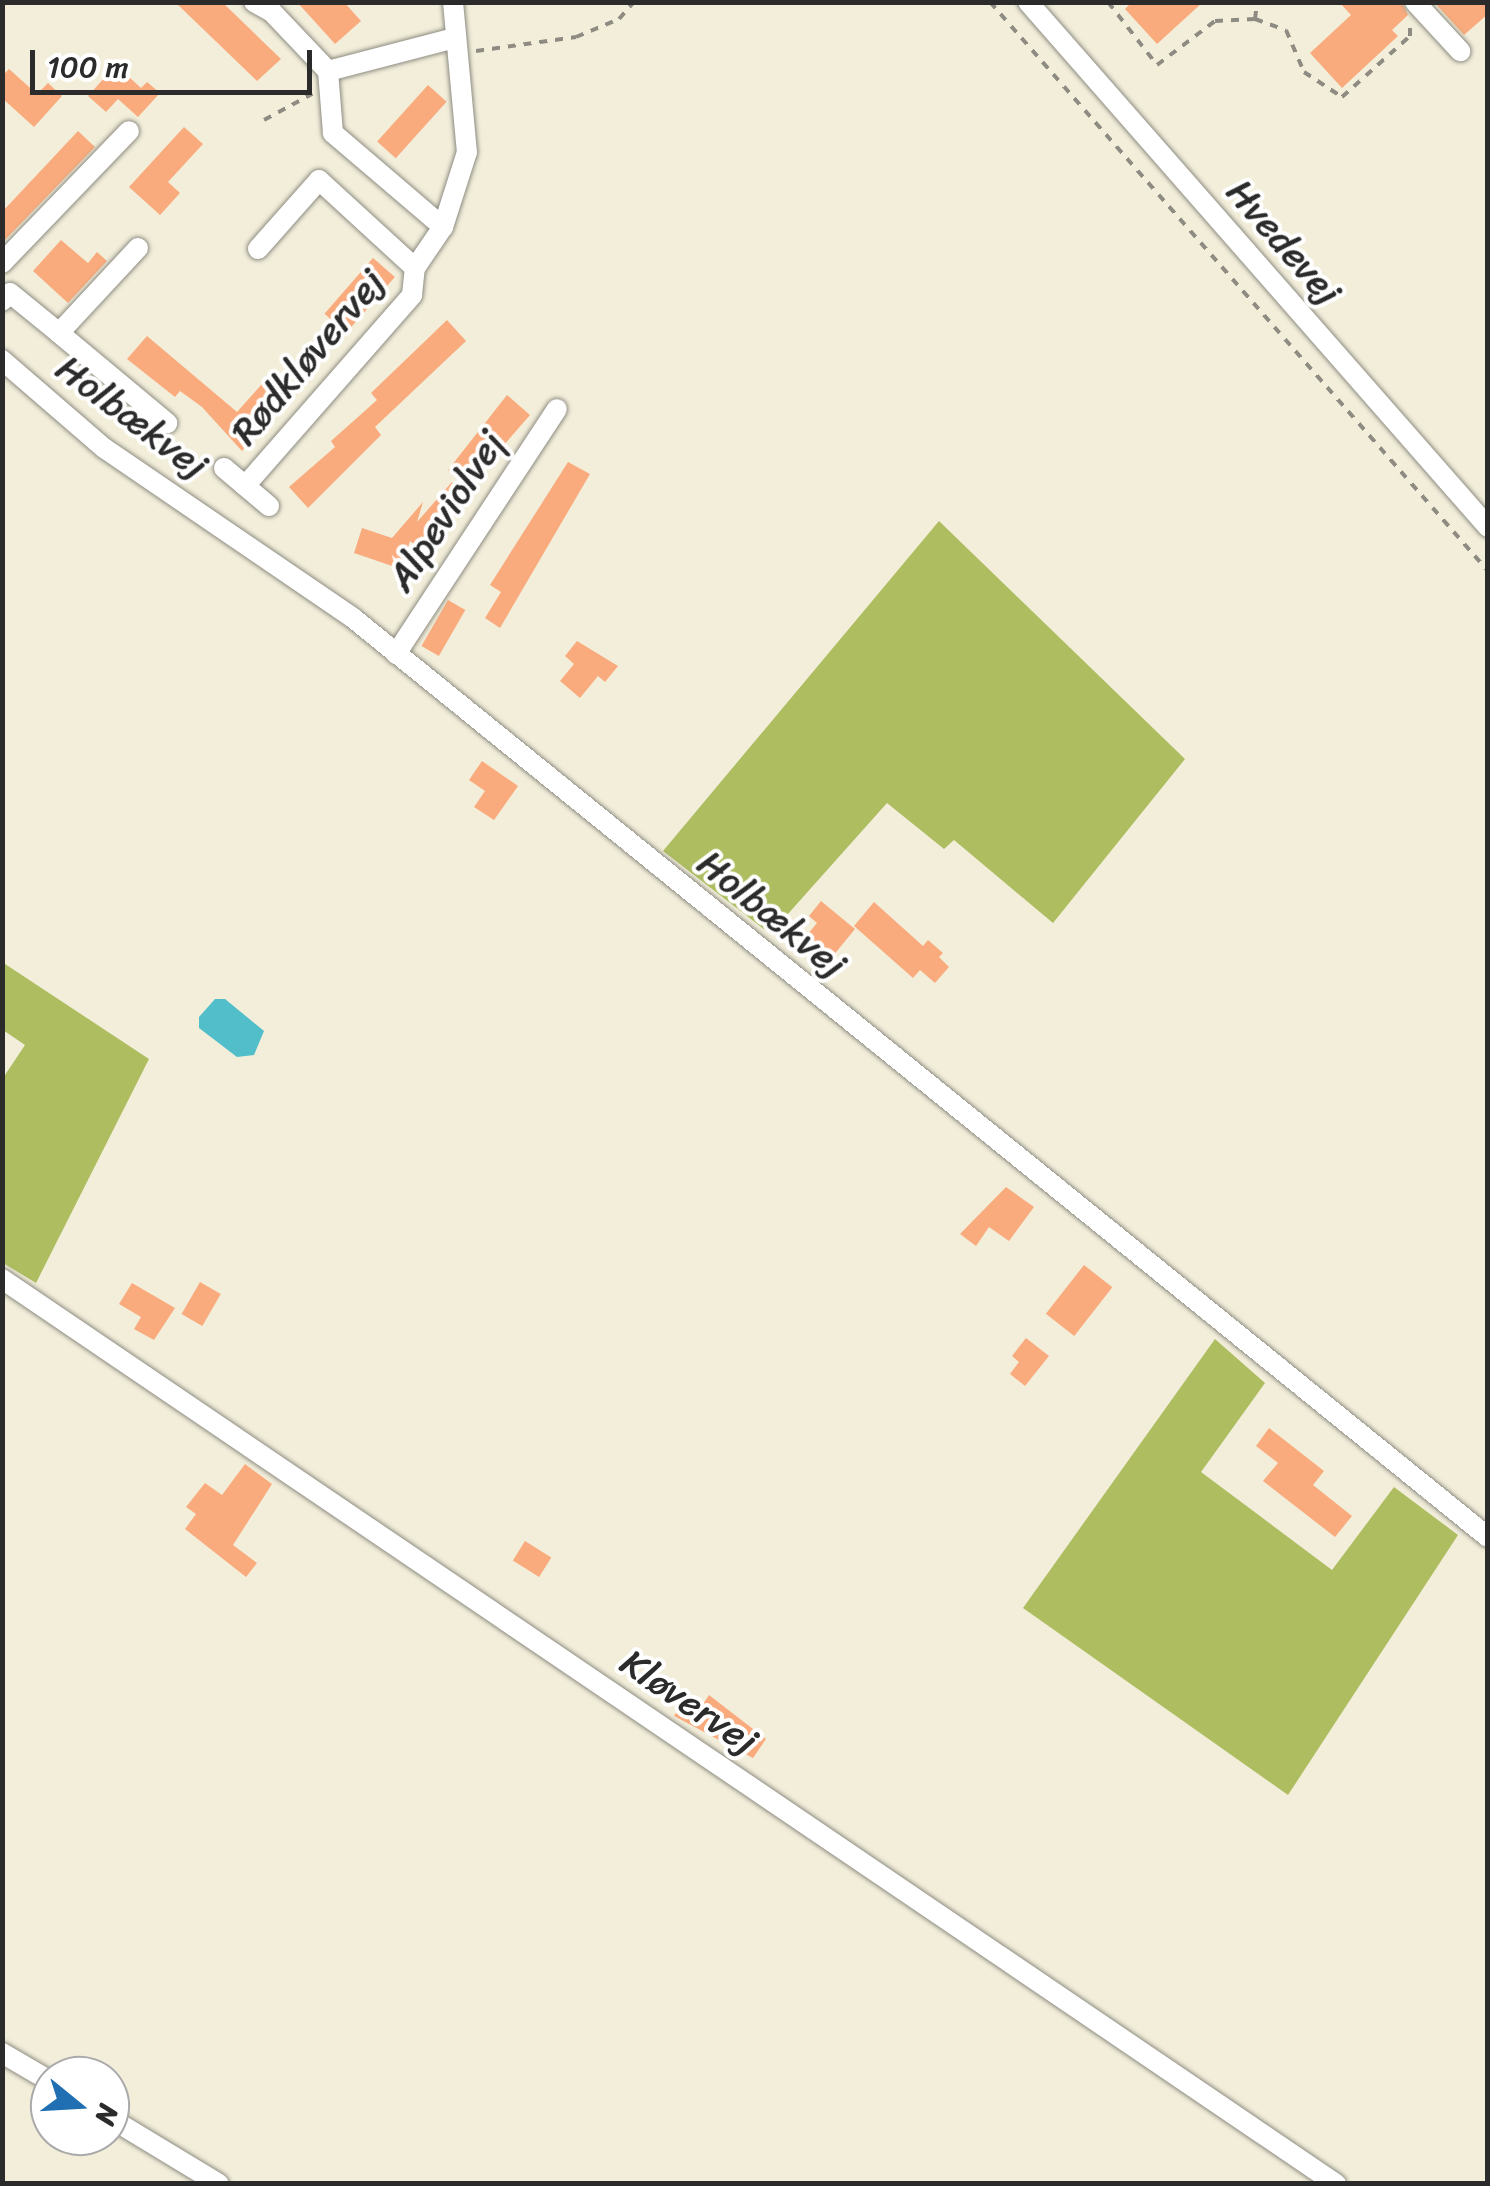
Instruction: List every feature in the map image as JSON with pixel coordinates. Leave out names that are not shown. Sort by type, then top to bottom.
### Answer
[{"type":"street","points":[[254,2],[272,12],[328,71],[334,133],[442,227]]},
{"type":"street","name":"Rødkløvervej","points":[[245,486],[412,295],[415,268],[442,227],[467,152],[468,110],[453,2]]},
{"type":"street","name":"Hvedevej","points":[[1028,2],[1488,527]]},
{"type":"street","points":[[1419,7],[1460,51]]},
{"type":"street","points":[[328,71],[455,38]]},
{"type":"street","points":[[2,263],[128,131]]},
{"type":"street","points":[[258,250],[318,180],[415,268]]},
{"type":"street","points":[[59,334],[138,248]]},
{"type":"street","points":[[5,293],[167,423]]},
{"type":"street","name":"Holbækvej","points":[[2,360],[117,457],[296,576],[396,654],[1488,1537]]},
{"type":"street","name":"Alpeviolvej","points":[[396,654],[557,409]]},
{"type":"street","name":"Rødkløvervej","points":[[224,468],[269,506]]},
{"type":"street","name":"Kløvervej","points":[[2,1279],[1336,2184]]},
{"type":"street","points":[[2,2053],[30,2070]]},
{"type":"street","points":[[130,2130],[218,2184]]},
{"type":"path","points":[[990,2],[1488,571]]},
{"type":"path","points":[[1108,2],[1157,65],[1215,22],[1255,19],[1286,30],[1304,72],[1342,96],[1410,36],[1419,7]]},
{"type":"path","points":[[1255,19],[1258,2]]},
{"type":"green space","points":[[939,521],[1185,759],[1053,923],[954,840],[944,849],[887,803],[770,934],[663,851]]},
{"type":"green space","points":[[2,962],[149,1059],[36,1283],[3,1263],[3,1078],[25,1045],[3,1030]]},
{"type":"green space","points":[[1215,1339],[1265,1383],[1201,1472],[1332,1570],[1394,1487],[1458,1535],[1288,1795],[1023,1608]]},
{"type":"water","points":[[215,999],[225,999],[264,1031],[254,1055],[237,1057],[199,1028],[199,1017]]},
{"type":"building","points":[[175,2],[222,2],[281,59],[257,81]]},
{"type":"building","points":[[297,2],[344,2],[361,21],[335,44]]},
{"type":"building","points":[[1132,2],[1203,2],[1157,44],[1125,9]]},
{"type":"building","points":[[1339,2],[1402,2],[1408,15],[1392,30],[1398,36],[1342,88],[1310,53],[1351,15]]},
{"type":"building","points":[[1434,2],[1488,2],[1488,14],[1464,35]]},
{"type":"building","points":[[116,65],[141,88],[147,82],[160,93],[138,117],[118,99],[106,112],[88,96]]},
{"type":"building","points":[[9,69],[37,94],[48,83],[62,96],[34,127],[2,98],[2,76]]},
{"type":"building","points":[[428,85],[447,102],[396,158],[377,141]]},
{"type":"building","points":[[184,127],[203,144],[168,182],[180,193],[160,215],[129,187]]},
{"type":"building","points":[[78,131],[95,147],[2,243],[2,212]]},
{"type":"building","points":[[61,240],[88,263],[97,252],[107,261],[68,303],[33,271]]},
{"type":"building","points":[[373,258],[395,277],[346,333],[324,314]]},
{"type":"building","points":[[447,320],[466,341],[375,427],[381,435],[308,508],[289,487],[335,447],[331,441],[377,400],[371,393]]},
{"type":"building","points":[[147,336],[237,412],[269,376],[291,395],[242,451],[202,407],[180,391],[175,397],[127,359]]},
{"type":"building","points":[[507,395],[530,415],[484,468],[478,463],[462,482],[448,470]]},
{"type":"building","points":[[568,462],[590,474],[500,628],[485,618],[501,592],[490,585]]},
{"type":"building","points":[[452,482],[472,500],[421,550],[410,541],[401,569],[354,553],[362,528],[392,538],[423,502],[417,522]]},
{"type":"building","points":[[448,600],[465,610],[439,656],[422,646]]},
{"type":"building","points":[[577,641],[618,666],[605,682],[598,676],[580,698],[560,681],[574,664],[565,656]]},
{"type":"building","points":[[482,761],[518,786],[494,820],[474,807],[485,791],[469,780]]},
{"type":"building","points":[[821,901],[855,929],[828,962],[802,941],[817,923],[809,916]]},
{"type":"building","points":[[874,902],[923,946],[928,940],[943,953],[939,957],[949,967],[935,983],[920,970],[913,978],[854,926]]},
{"type":"building","points":[[1006,1187],[1034,1207],[1009,1241],[989,1227],[976,1246],[960,1234]]},
{"type":"building","points":[[1084,1265],[1112,1287],[1074,1336],[1046,1314]]},
{"type":"building","points":[[200,1282],[221,1294],[202,1326],[182,1314]]},
{"type":"building","points":[[132,1283],[175,1308],[154,1340],[134,1329],[141,1317],[119,1304]]},
{"type":"building","points":[[1026,1338],[1049,1356],[1025,1386],[1010,1374],[1019,1362],[1012,1356]]},
{"type":"building","points":[[1269,1428],[1324,1471],[1313,1485],[1352,1516],[1335,1537],[1263,1481],[1278,1463],[1256,1446]]},
{"type":"building","points":[[245,1464],[272,1484],[233,1545],[257,1563],[246,1577],[185,1529],[196,1514],[186,1507],[205,1483],[222,1495]]},
{"type":"building","points":[[525,1541],[551,1557],[539,1577],[513,1561]]},
{"type":"building","points":[[709,1695],[766,1739],[753,1758],[674,1716],[687,1697],[702,1706]]}]
